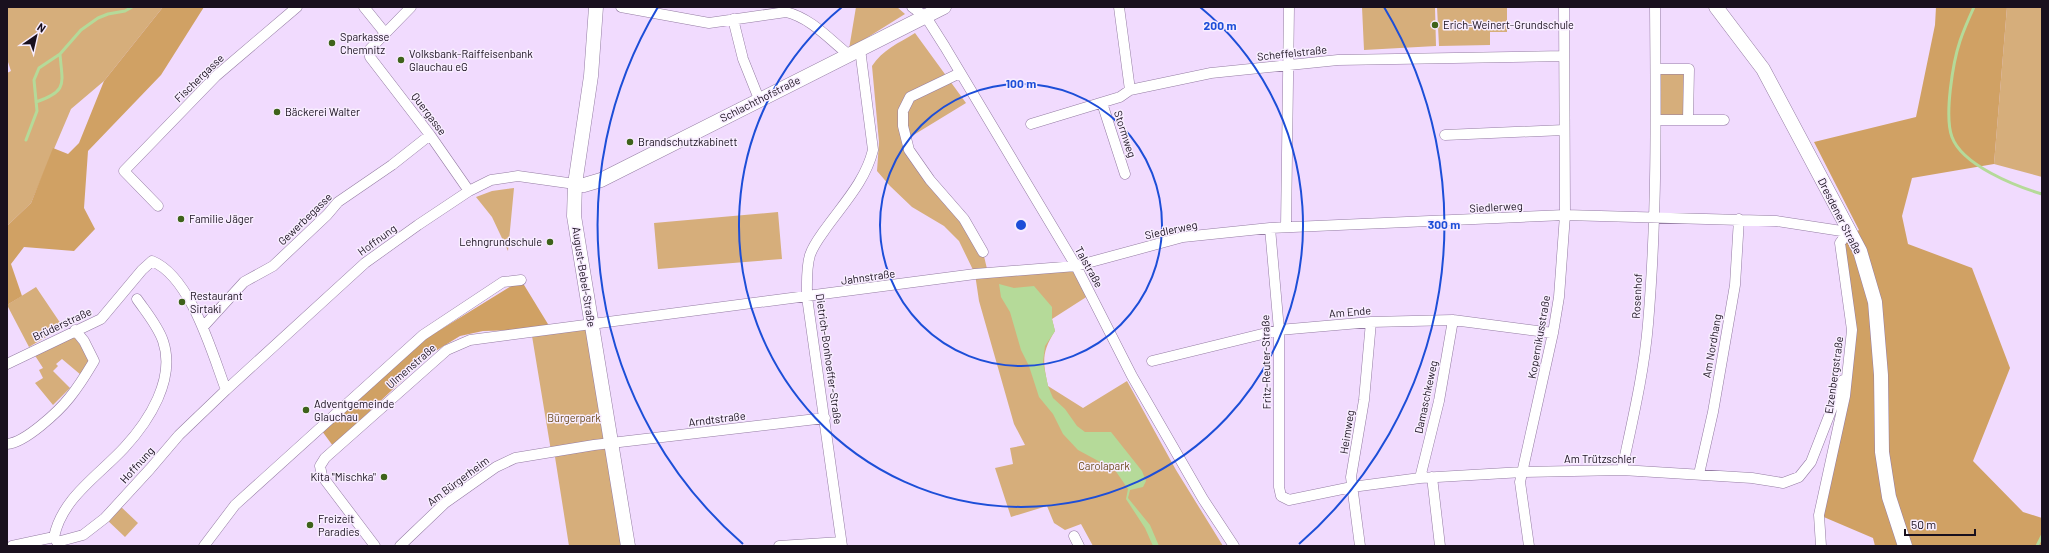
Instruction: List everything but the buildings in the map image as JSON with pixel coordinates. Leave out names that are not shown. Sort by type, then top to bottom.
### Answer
[{"type":"street","name":"Fischergasse","points":[[158,206],[124,170],[216,76],[297,7]]},
{"type":"street","points":[[364,7],[385,33],[411,7]]},
{"type":"street","name":"August-Bebel-Straße","points":[[596,7],[591,76],[575,184],[574,216],[628,546]]},
{"type":"street","points":[[621,7],[709,22],[786,12],[807,21],[855,52]]},
{"type":"street","name":"Talstraße","points":[[912,7],[926,17],[1076,266],[1132,376],[1203,499],[1234,546]]},
{"type":"street","name":"Schlachthofstraße","points":[[575,184],[584,185],[601,180],[944,7]]},
{"type":"street","points":[[1119,7],[1130,90]]},
{"type":"street","points":[[1286,227],[1289,7]]},
{"type":"street","name":"Kopernikusstraße","points":[[1529,546],[1520,482],[1553,333],[1559,297],[1565,215],[1564,7]]},
{"type":"street","name":"Rosenhof","points":[[1622,470],[1639,388],[1648,325],[1656,120],[1655,7]]},
{"type":"street","name":"Dresdener Straße","points":[[1716,7],[1763,69],[1848,232],[1860,251],[1875,302],[1881,375],[1882,452],[1889,497],[1905,546]]},
{"type":"street","points":[[733,19],[743,59],[759,99]]},
{"type":"street","name":"Quergasse","points":[[385,33],[370,49],[370,58],[430,135],[469,191]]},
{"type":"street","name":"Dietrich-Bonhoeffer-Straße","points":[[842,544],[807,297],[807,270],[810,255],[816,243],[865,175],[872,150],[855,52]]},
{"type":"street","name":"Scheffelstraße","points":[[1031,124],[1120,97],[1130,90],[1211,73],[1338,60],[1564,56]]},
{"type":"street","points":[[1656,69],[1689,69],[1688,120]]},
{"type":"street","points":[[960,73],[910,97],[903,111],[903,126],[909,150],[930,180],[964,220],[983,252]]},
{"type":"street","name":"Stormweg","points":[[1102,103],[1125,174]]},
{"type":"street","points":[[1656,120],[1724,120]]},
{"type":"street","points":[[1445,135],[1564,130]]},
{"type":"street","name":"Gewerbegasse","points":[[203,327],[244,282],[272,266],[327,215],[338,202],[392,165],[430,135]]},
{"type":"street","name":"Hoffnung","points":[[12,546],[57,542],[83,535],[105,518],[179,435],[365,263],[469,191],[491,180],[518,176],[575,184]]},
{"type":"street","name":"Siedlerweg","points":[[1076,266],[1183,237],[1286,227],[1565,215],[1776,221],[1848,232]]},
{"type":"street","name":"Am Nordhang","points":[[1699,474],[1713,412],[1735,285],[1739,219]]},
{"type":"street","name":"Fritz-Reuter-Straße","points":[[1270,228],[1279,330],[1279,487],[1282,496]]},
{"type":"street","name":"Elzenbergstraße","points":[[1821,546],[1819,515],[1845,396],[1852,330],[1840,243],[1848,232]]},
{"type":"street","name":"Brüderstraße","points":[[7,364],[75,330],[101,319],[152,261],[160,265],[173,277],[184,291],[203,327]]},
{"type":"street","name":"Jahnstraße","points":[[592,324],[975,274],[1076,266]]},
{"type":"street","points":[[204,546],[235,505],[423,336],[503,282],[520,280]]},
{"type":"street","points":[[57,542],[57,524],[75,495],[125,447],[143,423],[159,395],[166,367],[166,354],[162,340],[137,299]]},
{"type":"street","name":"Am Ende","points":[[1152,361],[1279,330],[1371,322],[1454,320],[1553,333]]},
{"type":"street","name":"Damaschkeweg","points":[[1420,478],[1439,400],[1454,320]]},
{"type":"street","name":"Heimweg","points":[[1360,546],[1351,477],[1364,400],[1371,322]]},
{"type":"street","name":"Ulmenstraße","points":[[375,546],[322,476],[320,466],[324,458],[447,350],[470,340],[592,324]]},
{"type":"street","points":[[203,327],[226,390]]},
{"type":"street","points":[[7,444],[14,444],[70,397],[92,366],[94,361],[84,342],[75,330]]},
{"type":"street","name":"Am Trützschler","points":[[1282,496],[1289,500],[1352,487],[1420,478],[1523,472],[1622,470],[1752,478],[1783,483],[1799,477],[1811,462],[1848,369]]},
{"type":"street","name":"Arndtstraße","points":[[612,443],[824,418]]},
{"type":"street","name":"Am Bürgerheim","points":[[400,546],[445,503],[496,467],[515,458],[612,443]]},
{"type":"street","points":[[1432,478],[1440,546]]},
{"type":"street","points":[[1074,536],[1080,546]]},
{"type":"street","points":[[779,546],[842,544]]},
{"type":"green space","points":[[7,7],[163,7],[104,81],[71,109],[31,203],[7,226],[7,73],[11,71],[7,59]]},
{"type":"green space","points":[[856,7],[897,7],[905,14],[849,49]]},
{"type":"green space","points":[[1362,7],[1435,7],[1436,46],[1364,50]]},
{"type":"green space","points":[[1437,7],[1507,7],[1507,32],[1490,32],[1490,45],[1439,46]]},
{"type":"green space","points":[[2007,7],[2042,7],[2042,177],[1994,164]]},
{"type":"green space","name":"Carolapark","points":[[915,33],[966,103],[907,139],[983,252],[988,273],[1076,266],[1091,294],[1052,319],[1055,331],[1047,346],[1044,358],[1048,386],[1083,408],[1127,381],[1176,470],[1223,546],[1093,546],[1081,524],[1065,530],[1054,523],[1047,506],[1011,517],[995,468],[1013,464],[1010,448],[1025,445],[1014,424],[979,301],[975,274],[959,241],[944,226],[912,207],[877,171],[879,142],[872,66],[886,51]]},
{"type":"green space","points":[[1659,73],[1686,73],[1686,117],[1659,117]]},
{"type":"green space","points":[[514,188],[508,251],[492,217],[476,197],[492,191]]},
{"type":"green space","points":[[778,212],[782,259],[658,269],[654,223]]},
{"type":"green space","points":[[36,287],[63,327],[29,347],[7,305]]},
{"type":"green space","name":"Bürgerpark","points":[[586,327],[621,546],[569,546],[555,457],[552,457],[532,336]]},
{"type":"green space","points":[[73,335],[90,359],[81,375],[62,359],[56,364],[58,366],[53,371],[70,388],[53,405],[35,383],[43,378],[39,370],[43,368],[34,354]]},
{"type":"green space","points":[[118,504],[138,523],[125,537],[105,518]]},
{"type":"shaded area","points":[[163,7],[204,7],[161,75],[88,151],[84,208],[95,229],[74,251],[24,247],[11,264],[22,296],[7,305],[7,226],[31,203],[53,148],[68,154],[79,143],[104,81]]},
{"type":"shaded area","points":[[1936,7],[2007,7],[1994,164],[1912,178],[1902,216],[1908,244],[1972,268],[2010,368],[1973,461],[2023,512],[2042,518],[2042,546],[1875,546],[1873,538],[1819,515],[1852,330],[1840,243],[1859,230],[1814,142],[1916,117],[1935,25]]},
{"type":"shaded area","points":[[521,280],[551,329],[483,331],[460,336],[429,355],[333,446],[322,431],[427,338]]},
{"type":"shaded area","points":[[999,284],[1014,288],[1034,286],[1052,307],[1052,319],[1055,331],[1045,346],[1043,362],[1048,386],[1053,398],[1065,409],[1077,426],[1085,432],[1111,432],[1142,471],[1146,481],[1143,487],[1130,490],[1128,498],[1150,525],[1159,546],[1153,546],[1145,528],[1126,499],[1128,489],[1115,470],[1078,450],[1063,434],[1053,414],[1039,397],[1029,366],[1021,350],[1010,312],[1001,297]]},
{"type":"waterway","points":[[26,140],[37,111],[34,80],[39,68],[60,54],[81,30],[98,18],[108,14],[125,11],[132,7]]},
{"type":"waterway","points":[[1974,7],[1957,50],[1952,75],[1949,103],[1950,128],[1952,137],[1966,157],[1978,165],[2004,180],[2042,194]]},
{"type":"waterway","points":[[36,102],[47,98],[59,90],[62,79],[60,54]]},
{"type":"waterway","points":[[2037,546],[2042,536]]},
{"type":"place","name":"Erich-Weinert-Grundschule","points":[[1435,25]]},
{"type":"place","name":"Sparkasse Chemnitz","points":[[332,43]]},
{"type":"place","name":"Volksbank-Raiffeisenbank Glauchau eG","points":[[401,60]]},
{"type":"place","name":"Bäckerei Walter","points":[[277,112]]},
{"type":"place","name":"Brandschutzkabinett","points":[[630,142]]},
{"type":"place","name":"Familie Jäger","points":[[181,219]]},
{"type":"place","name":"Lehngrundschule","points":[[550,242]]},
{"type":"place","name":"Restaurant Sirtaki","points":[[182,302]]},
{"type":"place","name":"Adventgemeinde Glauchau","points":[[306,410]]},
{"type":"place","name":"Kita \"Mischka\"","points":[[384,477]]},
{"type":"place","name":"Freizeit Paradies","points":[[310,525]]}]
